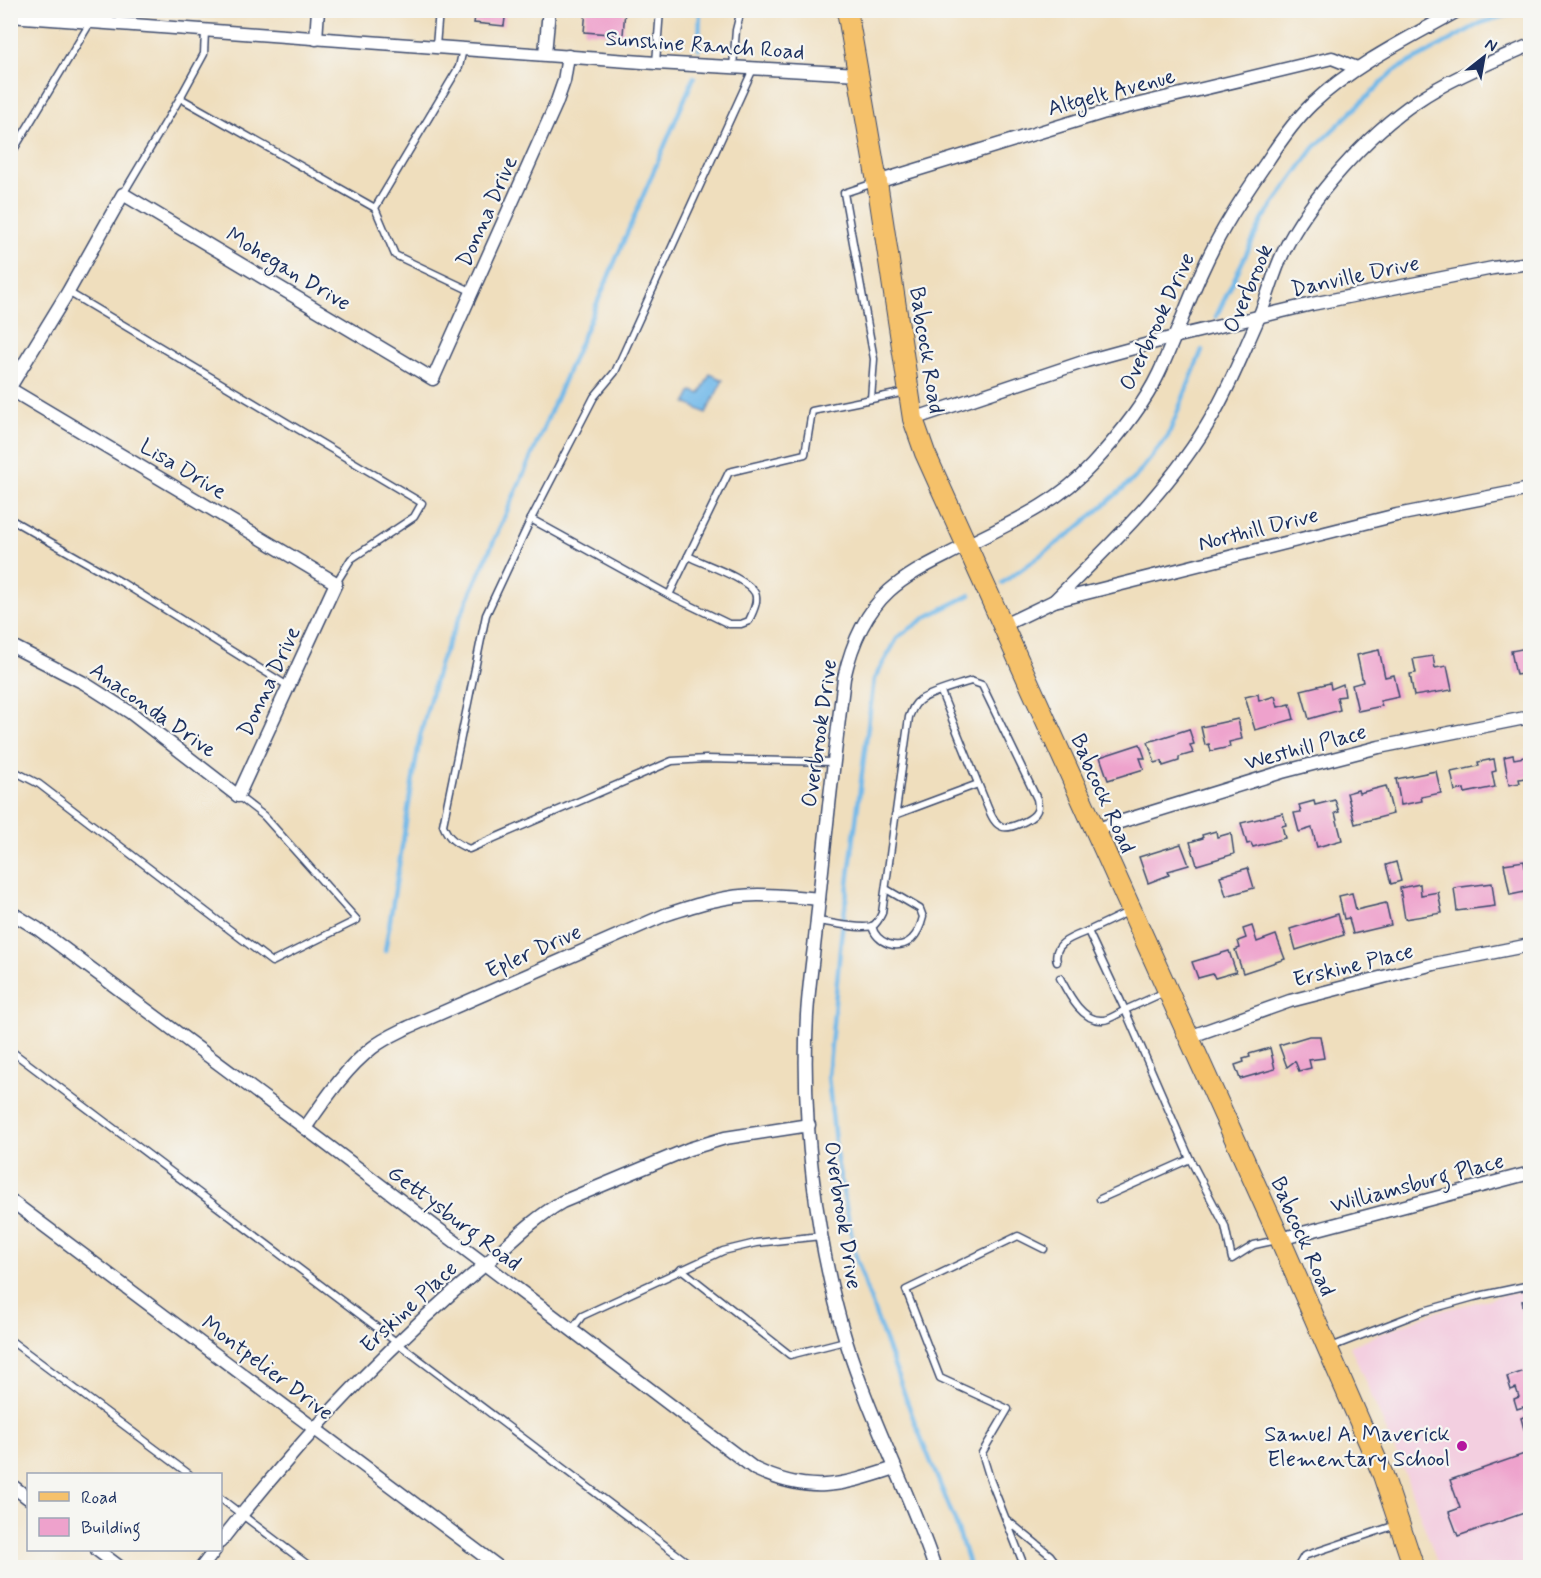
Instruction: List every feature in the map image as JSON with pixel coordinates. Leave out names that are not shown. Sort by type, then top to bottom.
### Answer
[{"type":"main road","name":"Babcock Road","points":[[847,10],[877,182],[913,419],[925,453],[1280,1239],[1383,1475],[1414,1568]]},
{"type":"street","points":[[316,39],[318,10]]},
{"type":"street","points":[[546,54],[549,10]]},
{"type":"street","name":"Overbrook Drive","points":[[935,1568],[926,1540],[868,1403],[846,1341],[826,1264],[815,1195],[808,1125],[807,1016],[834,762],[848,661],[870,614],[888,592],[911,574],[1040,508],[1079,479],[1112,443],[1143,402],[1158,375],[1203,269],[1235,207],[1280,142],[1311,105],[1357,68],[1459,10]]},
{"type":"street","name":"Sunshine Ranch Road","points":[[10,16],[656,63],[859,74]]},
{"type":"street","name":"Overbrook","points":[[1054,601],[1152,500],[1187,456],[1214,414],[1260,316],[1283,253],[1298,226],[1335,177],[1379,132],[1417,101],[1468,73],[1530,45]]},
{"type":"street","name":"Donna Drive","points":[[433,379],[556,104],[564,81],[568,56]]},
{"type":"street","name":"Altgelt Avenue","points":[[877,182],[1102,112],[1332,58],[1357,68]]},
{"type":"street","points":[[10,388],[123,194]]},
{"type":"street","name":"Mohegan Drive","points":[[123,194],[433,379]]},
{"type":"street","name":"Danville Drive","points":[[913,419],[1086,361],[1174,337],[1260,316],[1447,277],[1530,263]]},
{"type":"street","name":"Lisa Drive","points":[[10,388],[336,583]]},
{"type":"street","name":"Northill Drive","points":[[1002,626],[1054,601],[1397,515],[1530,489]]},
{"type":"street","name":"Donna Drive","points":[[238,796],[336,583]]},
{"type":"street","name":"Anaconda Drive","points":[[10,645],[84,683],[131,713],[238,796]]},
{"type":"street","name":"Westhill Place","points":[[1094,830],[1304,766],[1379,747],[1530,717]]},
{"type":"street","name":"Epler Drive","points":[[305,1128],[338,1082],[356,1063],[383,1040],[409,1026],[665,915],[695,905],[726,898],[757,895],[819,899]]},
{"type":"street","name":"Gettysburg Road","points":[[10,912],[38,929],[305,1128],[755,1469],[774,1479],[800,1485],[827,1486],[853,1482],[895,1468]]},
{"type":"street","name":"Erskine Place","points":[[1189,1037],[1290,1001],[1434,964],[1530,945]]},
{"type":"street","name":"Erskine Place","points":[[222,1539],[267,1482],[350,1389],[455,1288],[527,1225],[562,1202],[698,1146],[725,1138],[808,1125]]},
{"type":"street","name":"Williamsburg Place","points":[[1280,1239],[1530,1173]]},
{"type":"street","name":"Montpelier Drive","points":[[10,1200],[500,1568]]},
{"type":"street","points":[[10,1484],[27,1497]]},
{"type":"street","points":[[98,1551],[121,1568]]},
{"type":"street","points":[[201,1568],[214,1551]]},
{"type":"lane","points":[[436,46],[439,10]]},
{"type":"lane","points":[[656,63],[660,10]]},
{"type":"lane","points":[[733,67],[736,30],[741,10]]},
{"type":"lane","points":[[10,156],[91,22]]},
{"type":"lane","points":[[123,194],[204,54],[205,31]]},
{"type":"lane","points":[[375,208],[459,67],[463,48]]},
{"type":"lane","points":[[753,69],[615,372],[594,397],[531,519],[486,615],[443,825],[448,836],[457,844],[469,849],[672,761],[706,759],[834,762]]},
{"type":"lane","points":[[180,98],[375,208],[394,255],[473,292]]},
{"type":"lane","points":[[871,399],[874,358],[844,193],[877,182]]},
{"type":"lane","points":[[68,292],[422,503],[414,517],[351,558],[336,583]]},
{"type":"lane","points":[[669,595],[729,472],[805,454],[812,411],[909,392]]},
{"type":"lane","points":[[10,519],[121,582],[288,686]]},
{"type":"lane","points":[[531,519],[690,606],[729,624],[749,621],[756,601],[755,594],[748,585],[688,556]]},
{"type":"lane","points":[[817,920],[864,927],[876,923],[882,913],[909,717],[913,707],[920,700],[941,692],[971,681],[982,685],[1037,800],[1037,811],[1034,816],[1011,827],[1002,827],[997,824],[988,808],[941,692]]},
{"type":"lane","points":[[10,769],[39,784],[272,962],[357,920],[264,816],[238,796]]},
{"type":"lane","points":[[895,815],[978,784]]},
{"type":"lane","points":[[872,926],[874,934],[883,942],[895,945],[905,944],[913,938],[921,926],[923,917],[920,909],[886,889]]},
{"type":"lane","points":[[1057,962],[1055,954],[1058,947],[1073,937],[1131,911]]},
{"type":"lane","points":[[1088,931],[1190,1159],[1225,1226],[1232,1258],[1254,1245],[1280,1239]]},
{"type":"lane","points":[[1060,978],[1073,1003],[1092,1018],[1103,1020],[1167,991]]},
{"type":"lane","points":[[10,1050],[694,1568]]},
{"type":"lane","points":[[1100,1199],[1190,1159]]},
{"type":"lane","points":[[571,1331],[582,1316],[723,1251],[756,1243],[822,1236]]},
{"type":"lane","points":[[1025,1568],[982,1453],[1008,1409],[940,1378],[906,1290],[1018,1236],[1044,1249]]},
{"type":"lane","points":[[681,1269],[790,1355],[846,1341]]},
{"type":"lane","points":[[1327,1348],[1424,1311],[1530,1285]]},
{"type":"lane","points":[[10,1340],[188,1473]]},
{"type":"lane","points":[[222,1499],[312,1568]]},
{"type":"lane","points":[[1006,1519],[1050,1556],[1060,1568]]},
{"type":"lane","points":[[1297,1568],[1304,1556],[1400,1524]]},
{"type":"shaded area","name":"Samuel A. Maverick Elementary School","points":[[1530,1289],[1530,1567],[1439,1567],[1405,1474],[1350,1346],[1435,1312]]},
{"type":"water","points":[[710,374],[723,380],[706,413],[686,403],[692,391],[700,394]]},
{"type":"building","points":[[359,10],[379,10],[379,14],[359,12]]},
{"type":"building","points":[[476,10],[506,10],[504,26],[474,23]]},
{"type":"building","points":[[586,10],[625,10],[623,35],[584,32]]},
{"type":"building","points":[[1525,639],[1530,639],[1530,673],[1516,675],[1511,651],[1527,648]]},
{"type":"building","points":[[1379,650],[1385,677],[1394,675],[1399,697],[1380,701],[1382,706],[1358,711],[1352,685],[1363,682],[1357,655]]},
{"type":"building","points":[[1433,656],[1435,668],[1447,666],[1452,690],[1414,696],[1410,674],[1416,673],[1413,659]]},
{"type":"building","points":[[1330,683],[1331,689],[1343,684],[1345,696],[1337,697],[1340,710],[1309,719],[1301,690]]},
{"type":"building","points":[[1258,694],[1259,701],[1275,696],[1278,707],[1290,704],[1294,719],[1255,730],[1245,697]]},
{"type":"building","points":[[1238,719],[1242,739],[1229,742],[1230,747],[1211,751],[1209,744],[1205,745],[1201,727]]},
{"type":"building","points":[[1189,729],[1194,744],[1190,745],[1193,753],[1179,757],[1179,761],[1163,766],[1162,761],[1155,763],[1148,742]]},
{"type":"building","points":[[1140,744],[1145,758],[1140,758],[1144,769],[1108,780],[1100,757]]},
{"type":"building","points":[[1513,755],[1514,759],[1530,756],[1530,777],[1519,779],[1520,783],[1509,785],[1504,757]]},
{"type":"building","points":[[1494,759],[1496,771],[1492,772],[1495,787],[1465,793],[1464,789],[1455,791],[1451,772],[1479,766],[1478,762]]},
{"type":"building","points":[[1436,771],[1441,793],[1421,797],[1422,801],[1401,805],[1396,779]]},
{"type":"building","points":[[1386,786],[1393,814],[1355,824],[1347,793],[1358,790],[1359,793]]},
{"type":"building","points":[[1335,800],[1339,812],[1335,813],[1342,840],[1317,847],[1312,828],[1299,832],[1294,813],[1301,812],[1299,805],[1314,801],[1315,805]]},
{"type":"building","points":[[1283,813],[1286,825],[1282,826],[1285,838],[1253,847],[1251,843],[1247,844],[1241,823]]},
{"type":"building","points":[[1216,831],[1217,837],[1231,833],[1234,854],[1197,865],[1190,842]]},
{"type":"building","points":[[1181,844],[1189,865],[1168,871],[1169,875],[1148,883],[1139,857]]},
{"type":"building","points":[[1524,861],[1526,876],[1530,875],[1530,891],[1510,895],[1504,864]]},
{"type":"building","points":[[1396,862],[1401,881],[1391,884],[1386,865]]},
{"type":"building","points":[[1248,868],[1254,888],[1226,896],[1220,876]]},
{"type":"building","points":[[1492,883],[1495,906],[1457,911],[1454,888]]},
{"type":"building","points":[[1420,884],[1421,895],[1438,892],[1442,913],[1405,919],[1400,888]]},
{"type":"building","points":[[1352,893],[1356,910],[1386,903],[1391,925],[1353,934],[1349,918],[1344,919],[1339,896]]},
{"type":"building","points":[[1338,914],[1344,935],[1296,950],[1290,929]]},
{"type":"building","points":[[1252,926],[1257,942],[1276,935],[1285,959],[1243,973],[1235,950],[1240,948],[1238,941],[1246,938],[1243,929]]},
{"type":"building","points":[[1229,951],[1236,972],[1215,978],[1213,974],[1198,978],[1192,962]]},
{"type":"building","points":[[1309,1036],[1320,1036],[1324,1058],[1309,1060],[1311,1068],[1299,1071],[1295,1061],[1287,1067],[1279,1045]]},
{"type":"building","points":[[1270,1048],[1275,1069],[1240,1079],[1235,1065],[1244,1062],[1243,1059],[1250,1057],[1249,1054]]},
{"type":"building","points":[[1530,1300],[1530,1335],[1529,1336],[1522,1301]]},
{"type":"building","points":[[1530,1369],[1530,1426],[1524,1429],[1521,1418],[1526,1416],[1523,1407],[1517,1409],[1514,1399],[1519,1397],[1516,1388],[1511,1390],[1507,1377]]},
{"type":"building","points":[[1530,1452],[1530,1511],[1458,1536],[1449,1512],[1460,1508],[1450,1480]]},
{"type":"waterway","points":[[699,49],[700,10]]},
{"type":"waterway","points":[[1216,317],[1263,219],[1314,148],[1394,71],[1481,23],[1523,10]]},
{"type":"waterway","points":[[385,951],[420,736],[440,662],[532,455],[694,77]]},
{"type":"waterway","points":[[1002,583],[1074,531],[1134,479],[1168,436],[1202,350]]},
{"type":"waterway","points":[[970,595],[928,616],[898,637],[874,679],[841,939],[828,1076],[837,1161],[856,1257],[915,1423],[955,1521],[970,1568]]},
{"type":"place","name":"Samuel A. Maverick Elementary School","points":[[1462,1446]]}]
